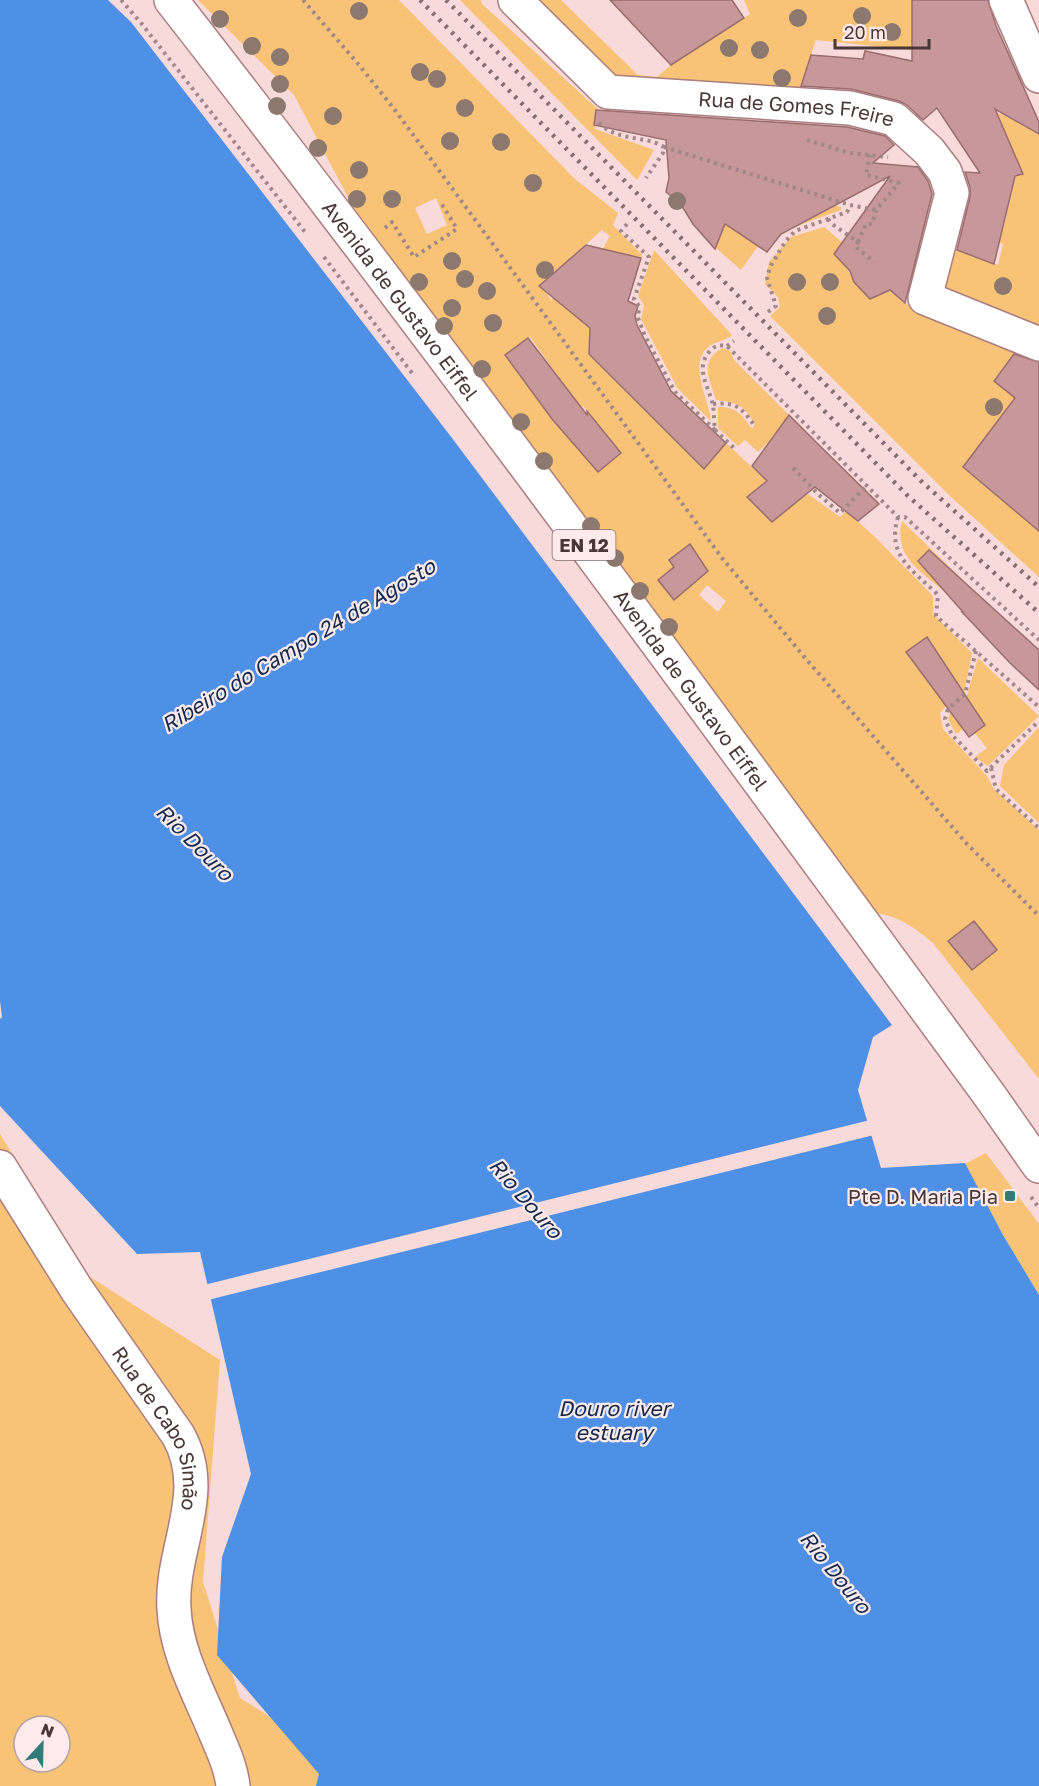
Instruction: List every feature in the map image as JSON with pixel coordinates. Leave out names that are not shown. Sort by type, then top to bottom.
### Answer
[{"type":"street","name":"Avenida de Gustavo Eiffel","points":[[171,0],[309,177],[646,628],[1039,1166]]},
{"type":"street","name":"Rua de Gomes Freire","points":[[514,0],[608,92],[850,108],[894,119],[929,151],[945,172],[952,193],[925,298],[1039,344]]},
{"type":"street","points":[[1006,0],[1039,76]]},
{"type":"street","name":"Rua de Cabo Simão","points":[[0,1167],[77,1290],[178,1435],[187,1454],[192,1486],[174,1591],[176,1624],[185,1659],[228,1761],[233,1786]]},
{"type":"path","points":[[303,0],[359,65],[401,119],[690,516],[737,576],[806,659],[968,844],[1039,916]]},
{"type":"path","points":[[597,122],[605,129],[637,140],[652,142],[850,205],[876,210]]},
{"type":"path","points":[[798,137],[850,153],[890,157]]},
{"type":"path","points":[[645,178],[663,153],[664,147]]},
{"type":"path","points":[[870,155],[866,175],[900,183],[876,210],[872,224],[867,224],[855,246],[874,262]]},
{"type":"path","points":[[378,234],[392,222],[414,257],[457,229],[440,201]]},
{"type":"path","points":[[768,312],[776,306],[767,279],[770,267],[795,231],[847,212],[850,205]]},
{"type":"path","points":[[828,219],[858,242]]},
{"type":"path","points":[[627,224],[621,231],[649,257],[634,299],[639,306],[638,318],[645,336],[675,392],[734,448]]},
{"type":"path","points":[[727,346],[734,341]]},
{"type":"path","points":[[715,430],[713,404],[702,371],[704,359],[712,349],[720,344],[727,346],[897,518]]},
{"type":"path","points":[[713,404],[733,404],[744,411],[754,426]]},
{"type":"path","points":[[792,468],[840,513],[866,486]]},
{"type":"path","points":[[897,518],[905,517],[1039,640]]},
{"type":"path","points":[[897,518],[893,540],[900,557],[938,595],[936,616],[1039,707]]},
{"type":"path","points":[[976,651],[965,694],[948,709],[945,719],[952,735],[987,771],[1039,721]]},
{"type":"path","points":[[990,768],[996,789],[1039,828]]},
{"type":"shaded area","points":[[198,0],[399,0],[575,179],[618,213],[613,225],[642,255],[593,330],[594,359],[704,469],[726,443],[767,481],[772,521],[808,494],[840,517],[846,511],[933,596],[933,614],[972,653],[964,693],[928,637],[907,653],[946,706],[940,713],[943,729],[987,776],[994,789],[1039,830],[1039,1079],[933,943],[906,924],[892,917],[875,913],[369,237],[294,95]],"holes":[[[436,198],[447,225],[427,234],[415,208]],[[602,230],[610,236],[594,265],[551,300],[541,284]],[[530,337],[576,401],[578,409],[583,406],[621,453],[552,419],[505,355]],[[707,585],[726,601],[718,612],[699,595]]]},
{"type":"shaded area","points":[[460,0],[481,0],[482,4],[599,110],[595,129],[654,150],[637,180]]},
{"type":"shaded area","points":[[530,0],[561,0],[638,75],[657,77],[671,65],[750,14],[744,0],[912,0],[912,50],[816,40],[799,92],[613,79]]},
{"type":"shaded area","points":[[991,112],[1002,114],[1039,134],[1039,330],[940,291],[951,249],[998,265],[1003,244],[990,240],[995,225],[1004,226],[1014,182],[1013,177],[1023,174],[1012,149],[996,155]]},
{"type":"shaded area","points":[[802,199],[841,207],[841,210],[797,226]]},
{"type":"shaded area","points":[[730,211],[746,237],[758,246],[741,270],[716,248]]},
{"type":"shaded area","points":[[824,227],[842,242],[834,254],[870,299],[890,291],[905,303],[1017,350],[994,380],[1015,398],[963,467],[1039,531],[1039,577],[951,497],[770,316],[780,307],[778,297],[765,284],[769,262],[791,237]]},
{"type":"shaded area","points":[[654,250],[732,335],[711,345],[700,360],[699,370],[711,421],[678,389],[641,319],[644,305],[638,296]]},
{"type":"shaded area","points":[[723,348],[730,351],[734,360],[789,415],[770,441],[758,452],[745,440],[738,446],[718,428],[718,407],[730,408],[738,412],[752,429],[755,424],[740,406],[716,400],[709,378],[708,364],[715,353]]},
{"type":"shaded area","points":[[902,521],[961,578],[946,593],[919,570],[906,554],[900,534]]},
{"type":"shaded area","points":[[978,658],[1039,716],[988,766],[975,757],[987,748],[968,725],[956,734],[948,719],[953,706],[967,695]]},
{"type":"shaded area","points":[[1039,727],[1039,823],[1000,786],[1004,765]]},
{"type":"shaded area","points":[[0,1134],[84,1273],[220,1360],[203,1582],[240,1698],[297,1734],[363,1786],[0,1786]]},
{"type":"shaded area","points":[[986,1153],[1039,1224],[1039,1295],[1003,1235],[965,1164]]},
{"type":"water","name":"Douro river estuary","points":[[0,0],[108,0],[131,22],[452,438],[892,1025],[873,1037],[858,1090],[881,1168],[965,1163],[1003,1235],[1039,1295],[1039,1786],[316,1786],[319,1774],[217,1655],[222,1557],[251,1474],[200,1252],[137,1254],[0,1106],[0,1019],[2,1017],[0,1001]]},
{"type":"pier","points":[[870,1120],[874,1135],[208,1300],[204,1285]]},
{"type":"building","points":[[610,0],[732,0],[744,18],[671,65]]},
{"type":"building","points":[[912,0],[988,0],[996,26],[1039,122],[1039,134],[995,109],[1023,174],[1015,176],[994,264],[957,250],[970,197],[970,187],[965,172],[980,173],[937,108],[923,120],[907,105],[899,101],[851,89],[801,86],[811,55],[863,59],[865,51],[912,61]]},
{"type":"building","points":[[596,110],[847,127],[885,136],[894,145],[873,163],[918,167],[928,181],[932,194],[905,303],[890,290],[870,299],[854,282],[850,271],[834,254],[890,176],[781,234],[767,252],[725,224],[715,249],[693,224],[680,203],[666,192],[669,178],[666,140],[594,125]]},
{"type":"building","points":[[586,245],[641,258],[628,301],[638,306],[635,316],[637,325],[671,391],[726,443],[704,469],[589,354],[590,328],[539,286]]},
{"type":"building","points":[[528,338],[587,415],[587,411],[621,453],[598,472],[552,419],[505,355]]},
{"type":"building","points":[[1014,354],[1039,362],[1039,531],[963,467],[1015,398],[994,381]]},
{"type":"building","points":[[789,415],[879,504],[858,521],[815,487],[772,522],[747,497],[767,481],[752,466]]},
{"type":"building","points":[[690,544],[708,571],[674,600],[658,580],[674,567],[669,560]]},
{"type":"building","points":[[929,550],[1039,650],[1039,690],[962,612],[918,561]]},
{"type":"building","points":[[927,637],[985,725],[969,737],[906,652]]},
{"type":"building","points":[[974,921],[997,950],[972,970],[948,941]]},
{"type":"railway","points":[[420,0],[907,495],[1039,613]]},
{"type":"railway","points":[[446,0],[921,481],[1039,587]]},
{"type":"place","name":"Pte D. Maria Pia","points":[[1010,1196]]},
{"type":"water label","name":"Ribeiro do Campo 24 de Agosto","points":[[298,645]]},
{"type":"water label","name":"Rio Douro","points":[[195,842]]},
{"type":"water label","name":"Rio Douro","points":[[526,1198]]},
{"type":"water label","name":"Rio Douro","points":[[836,1572]]}]
